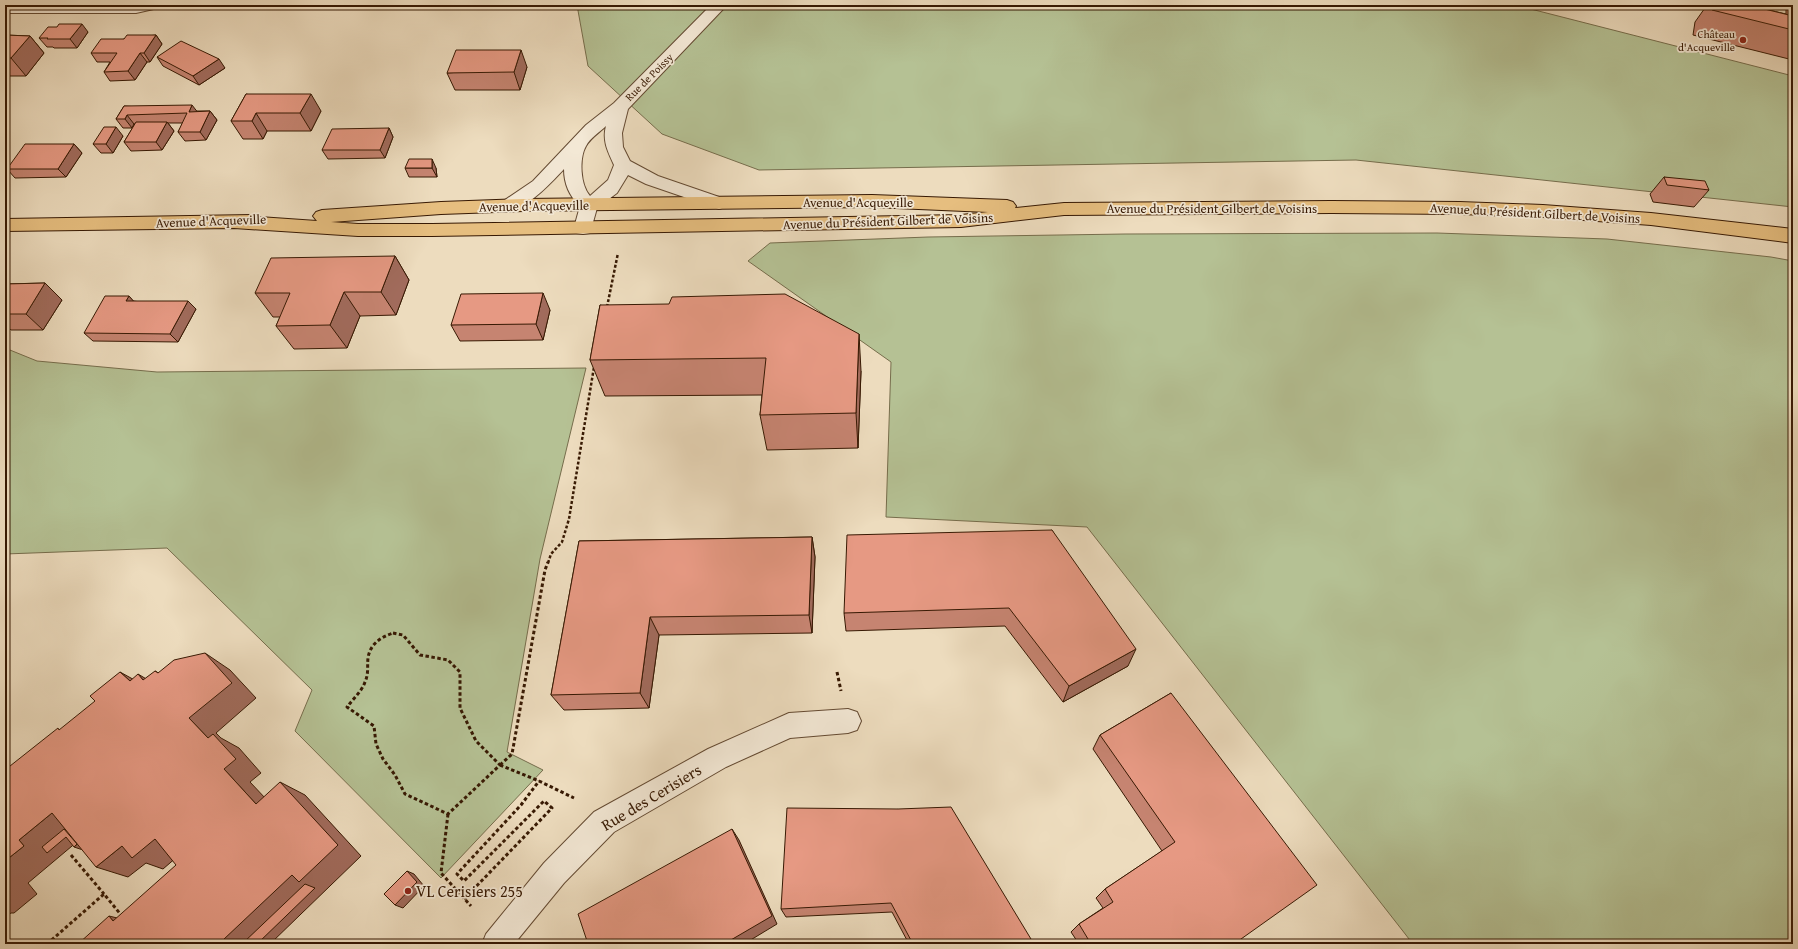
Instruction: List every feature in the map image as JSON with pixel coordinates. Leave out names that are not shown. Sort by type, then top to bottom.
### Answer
[{"type":"main road","name":"Avenue d'Acqueville","points":[[5,225],[237,222],[441,208],[508,206],[872,201],[956,203],[1064,209]]},
{"type":"main road","name":"Avenue du Président Gilbert de Voisins","points":[[237,222],[358,230],[630,228],[961,221],[1064,209],[1490,209],[1651,219],[1748,229],[1793,236]]},
{"type":"street","points":[[5,8],[136,8],[153,5]]},
{"type":"street","name":"Rue de Poissy","points":[[508,206],[540,184],[592,129],[620,106],[719,5]]},
{"type":"street","points":[[620,106],[613,133],[614,147],[623,165],[652,180],[719,203]]},
{"type":"street","points":[[576,147],[573,162],[574,184],[579,198],[589,205]]},
{"type":"street","points":[[583,228],[589,205],[606,195],[617,181],[623,165]]},
{"type":"street","name":"Rue des Cerisiers","points":[[496,944],[554,873],[604,822],[717,758],[789,726],[848,721]]},
{"type":"path","points":[[606,312],[619,247]]},
{"type":"path","points":[[471,906],[441,873],[448,814],[512,754],[545,570],[551,554],[562,542],[568,524],[594,363]]},
{"type":"path","points":[[448,814],[405,794],[395,775],[383,759],[376,744],[374,726],[347,706],[365,682],[369,669],[368,658],[370,651],[383,636],[394,633],[403,635],[420,655],[448,660],[460,672],[460,708],[476,741],[500,765],[539,781],[574,798]]},
{"type":"path","points":[[464,899],[552,808],[544,801],[464,881],[457,874],[520,805],[539,781]]},
{"type":"path","points":[[71,855],[123,917]]},
{"type":"path","points":[[47,944],[104,894]]},
{"type":"green space","points":[[577,5],[1515,5],[1793,76],[1793,207],[1356,160],[759,170],[662,134],[588,66]]},
{"type":"green space","points":[[1437,233],[1607,239],[1771,257],[1793,261],[1793,944],[1413,944],[1087,527],[886,517],[891,362],[748,261],[770,243],[928,237],[1125,234]]},
{"type":"green space","points":[[5,348],[37,361],[157,372],[586,368],[540,559],[507,752],[543,770],[441,878],[295,731],[312,690],[167,548],[5,554]]},
{"type":"building","points":[[1712,5],[1748,5],[1793,16],[1793,30],[1712,10]]},
{"type":"building","points":[[59,24],[82,24],[70,39],[39,38],[48,27],[57,27]]},
{"type":"building","points":[[5,35],[30,36],[11,58],[5,58]]},
{"type":"building","points":[[127,35],[156,35],[144,53],[140,53],[128,71],[104,72],[117,53],[91,53],[101,39],[124,39]]},
{"type":"building","points":[[181,41],[219,59],[193,76],[157,57]]},
{"type":"building","points":[[456,50],[521,50],[514,72],[447,73]]},
{"type":"building","points":[[246,94],[311,94],[300,113],[256,113],[252,121],[231,121]]},
{"type":"building","points":[[192,105],[189,112],[210,111],[200,132],[178,132],[187,113],[127,115],[125,119],[116,119],[124,106]]},
{"type":"building","points":[[136,122],[167,122],[156,142],[124,142]]},
{"type":"building","points":[[104,127],[116,127],[106,144],[93,144]]},
{"type":"building","points":[[389,128],[380,150],[322,150],[332,129]]},
{"type":"building","points":[[25,144],[74,144],[58,169],[7,169]]},
{"type":"building","points":[[409,159],[432,159],[432,168],[405,168]]},
{"type":"building","points":[[1664,177],[1705,181],[1709,190],[1667,185]]},
{"type":"building","points":[[395,256],[381,292],[344,292],[330,325],[276,326],[290,293],[255,293],[271,258]]},
{"type":"building","points":[[45,283],[26,314],[5,314],[5,284]]},
{"type":"building","points":[[543,293],[536,324],[451,325],[461,294]]},
{"type":"building","points":[[785,294],[859,334],[856,413],[760,415],[766,358],[590,360],[600,305],[669,304],[672,297]]},
{"type":"building","points":[[105,296],[129,296],[126,301],[188,301],[170,334],[84,333]]},
{"type":"building","points":[[1052,530],[1136,649],[1069,686],[1009,608],[844,613],[847,535]]},
{"type":"building","points":[[812,537],[809,615],[650,617],[640,693],[551,695],[579,541]]},
{"type":"building","points":[[205,653],[232,683],[189,718],[208,738],[213,734],[236,759],[224,769],[256,804],[280,782],[338,845],[299,882],[292,875],[223,940],[226,944],[78,944],[109,916],[113,921],[176,865],[155,839],[132,858],[122,846],[96,867],[52,813],[19,840],[24,846],[5,861],[5,770],[95,701],[90,696],[120,672],[130,681],[138,674],[143,680],[155,671],[158,673],[174,660]]},
{"type":"building","points":[[1171,693],[1317,885],[1234,944],[1091,944],[1079,924],[1113,902],[1105,889],[1175,842],[1100,735]]},
{"type":"building","points":[[951,807],[1034,944],[913,944],[891,903],[781,909],[787,808],[898,809]]},
{"type":"building","points":[[64,829],[77,844],[74,847],[66,837],[47,853],[42,847]]},
{"type":"building","points":[[732,829],[772,916],[724,944],[588,944],[578,914]]},
{"type":"building","points":[[407,871],[417,882],[395,905],[384,894]]},
{"type":"building","points":[[305,884],[315,888],[257,944],[242,944]]},
{"type":"place","name":"Château d'Acqueville","points":[[1743,40]]},
{"type":"place","name":"VL Cerisiers 255","points":[[408,891]]}]
